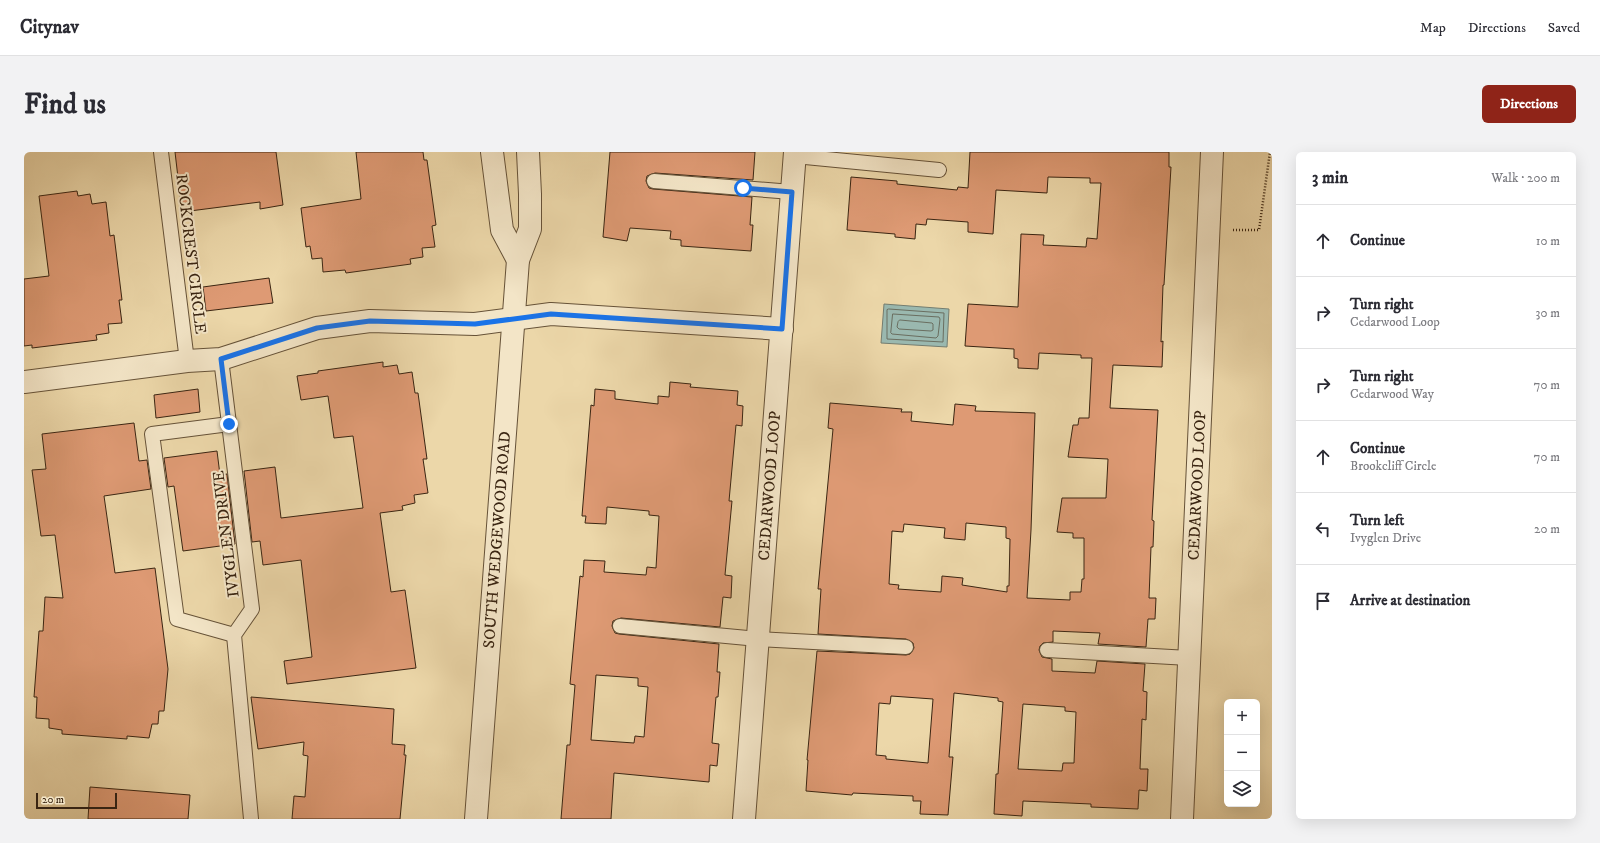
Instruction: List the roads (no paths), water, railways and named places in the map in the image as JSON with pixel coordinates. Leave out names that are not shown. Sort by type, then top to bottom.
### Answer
[{"type":"street","points":[[492,152],[502,230],[518,260]]},
{"type":"street","name":"SOUTH WEDGEWOOD ROAD","points":[[476,819],[518,260],[530,229],[528,152]]},
{"type":"street","name":"CEDARWOOD LOOP","points":[[1182,819],[1212,152]]},
{"type":"street","name":"CEDARWOOD LOOP","points":[[744,819],[795,154]]},
{"type":"street","points":[[24,382],[187,360],[221,359],[317,328],[370,321],[470,324],[551,314],[782,329]]},
{"type":"lane","name":"ROCKCREST CIRCLE","points":[[161,152],[187,360]]},
{"type":"lane","points":[[795,154],[939,170]]},
{"type":"lane","points":[[654,181],[792,192]]},
{"type":"lane","name":"IVYGLEN DRIVE","points":[[221,359],[252,609],[234,635]]},
{"type":"lane","points":[[229,424],[152,434],[177,619],[234,635],[251,819]]},
{"type":"lane","points":[[620,626],[758,639],[906,647]]},
{"type":"lane","points":[[1047,650],[1189,658]]},
{"type":"water","points":[[884,304],[949,309],[947,347],[881,343]]}]
